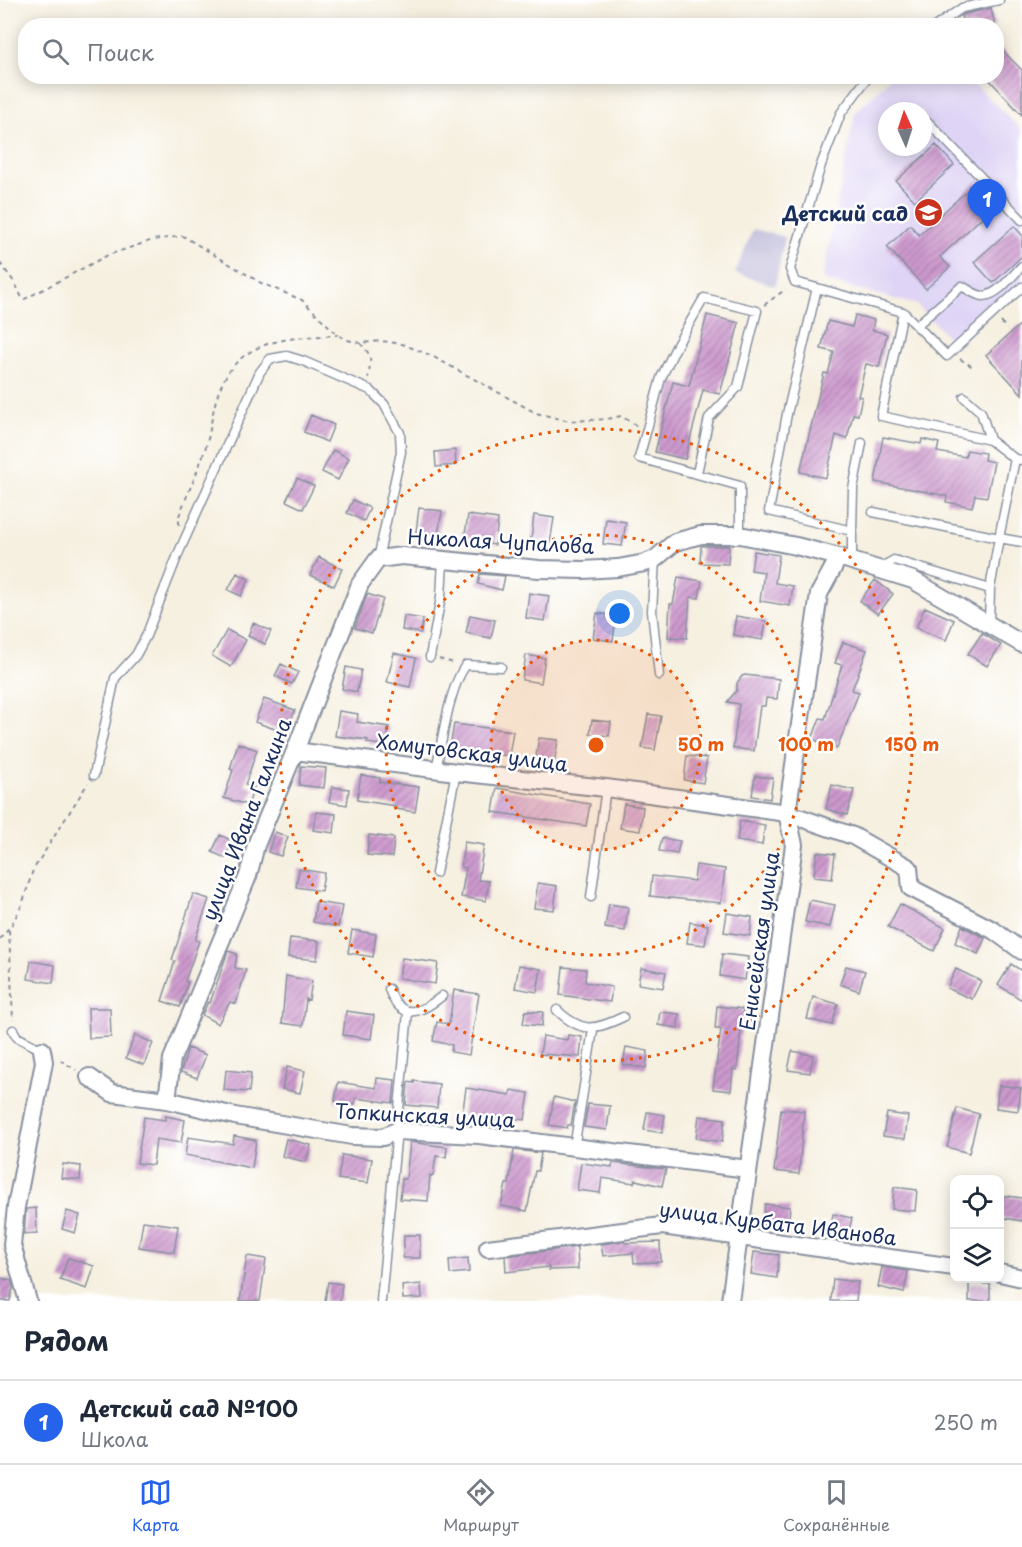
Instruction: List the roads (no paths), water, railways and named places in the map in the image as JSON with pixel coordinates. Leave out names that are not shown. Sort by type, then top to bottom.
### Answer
[{"type":"street","name":"Николая Чупалова","points":[[378,559],[402,556],[583,570],[645,563],[655,559],[675,542],[701,535],[740,536],[796,546],[913,580],[1022,645]]},
{"type":"street","name":"улица Ивана Галкина","points":[[167,1100],[172,1059],[248,876],[256,845],[295,752],[360,584],[378,559]]},
{"type":"street","name":"Енисейская улица","points":[[730,1301],[794,845],[787,813],[819,594],[846,559]]},
{"type":"street","name":"Хомутовская улица","points":[[295,752],[606,788],[787,813],[853,836],[909,868],[911,888],[993,930],[1022,951]]},
{"type":"street","points":[[28,1301],[12,1245],[15,1208],[44,1062],[42,1050]]},
{"type":"street","name":"Топкинская улица","points":[[89,1077],[112,1093],[167,1100],[235,1116],[352,1136],[382,1137],[396,1131],[498,1137],[574,1149],[748,1169]]},
{"type":"street","name":"улица Курбата Иванова","points":[[488,1248],[662,1226],[950,1266]]},
{"type":"street","points":[[1004,1274],[1022,1278]]},
{"type":"lane","points":[[948,18],[962,8],[999,0]]},
{"type":"lane","points":[[863,84],[841,113],[821,165],[790,269],[795,282],[903,312],[947,356],[1022,287]]},
{"type":"lane","points":[[932,126],[1022,220]]},
{"type":"lane","points":[[917,325],[962,286],[975,294],[985,296],[994,292],[1022,266]]},
{"type":"lane","points":[[817,288],[787,414],[769,512],[852,531]]},
{"type":"lane","points":[[697,473],[709,418],[738,387],[757,310],[704,298],[661,378],[639,458],[740,486],[740,536]]},
{"type":"lane","points":[[903,312],[880,416],[990,440],[1018,460],[999,538],[990,589],[989,624]]},
{"type":"lane","points":[[94,775],[115,678],[136,656],[146,636],[179,552],[260,372],[270,359],[286,356],[303,361],[370,390],[384,404],[400,433],[401,452],[378,559]]},
{"type":"lane","points":[[964,397],[981,412],[990,440]]},
{"type":"lane","points":[[846,559],[852,531],[853,489],[862,443]]},
{"type":"lane","points":[[873,512],[1022,542]]},
{"type":"lane","points":[[655,559],[652,611],[659,675]]},
{"type":"lane","points":[[430,657],[441,597],[443,560]]},
{"type":"lane","points":[[878,569],[894,560],[990,589]]},
{"type":"lane","points":[[436,770],[450,704],[460,673],[466,665],[501,667]]},
{"type":"lane","points":[[436,873],[456,772]]},
{"type":"lane","points":[[591,897],[606,788]]},
{"type":"lane","points":[[389,989],[396,1003],[408,1012],[417,1012],[426,1008],[442,996]]},
{"type":"lane","points":[[557,1010],[579,1026],[593,1030],[622,1017]]},
{"type":"lane","points":[[381,1301],[408,1012]]},
{"type":"lane","points":[[13,1030],[17,1036],[42,1050]]},
{"type":"lane","points":[[574,1149],[593,1030]]},
{"type":"place","name":"Детский сад","points":[[929,213]]},
{"type":"place","name":"Детский сад №100","points":[[987,229]]}]
